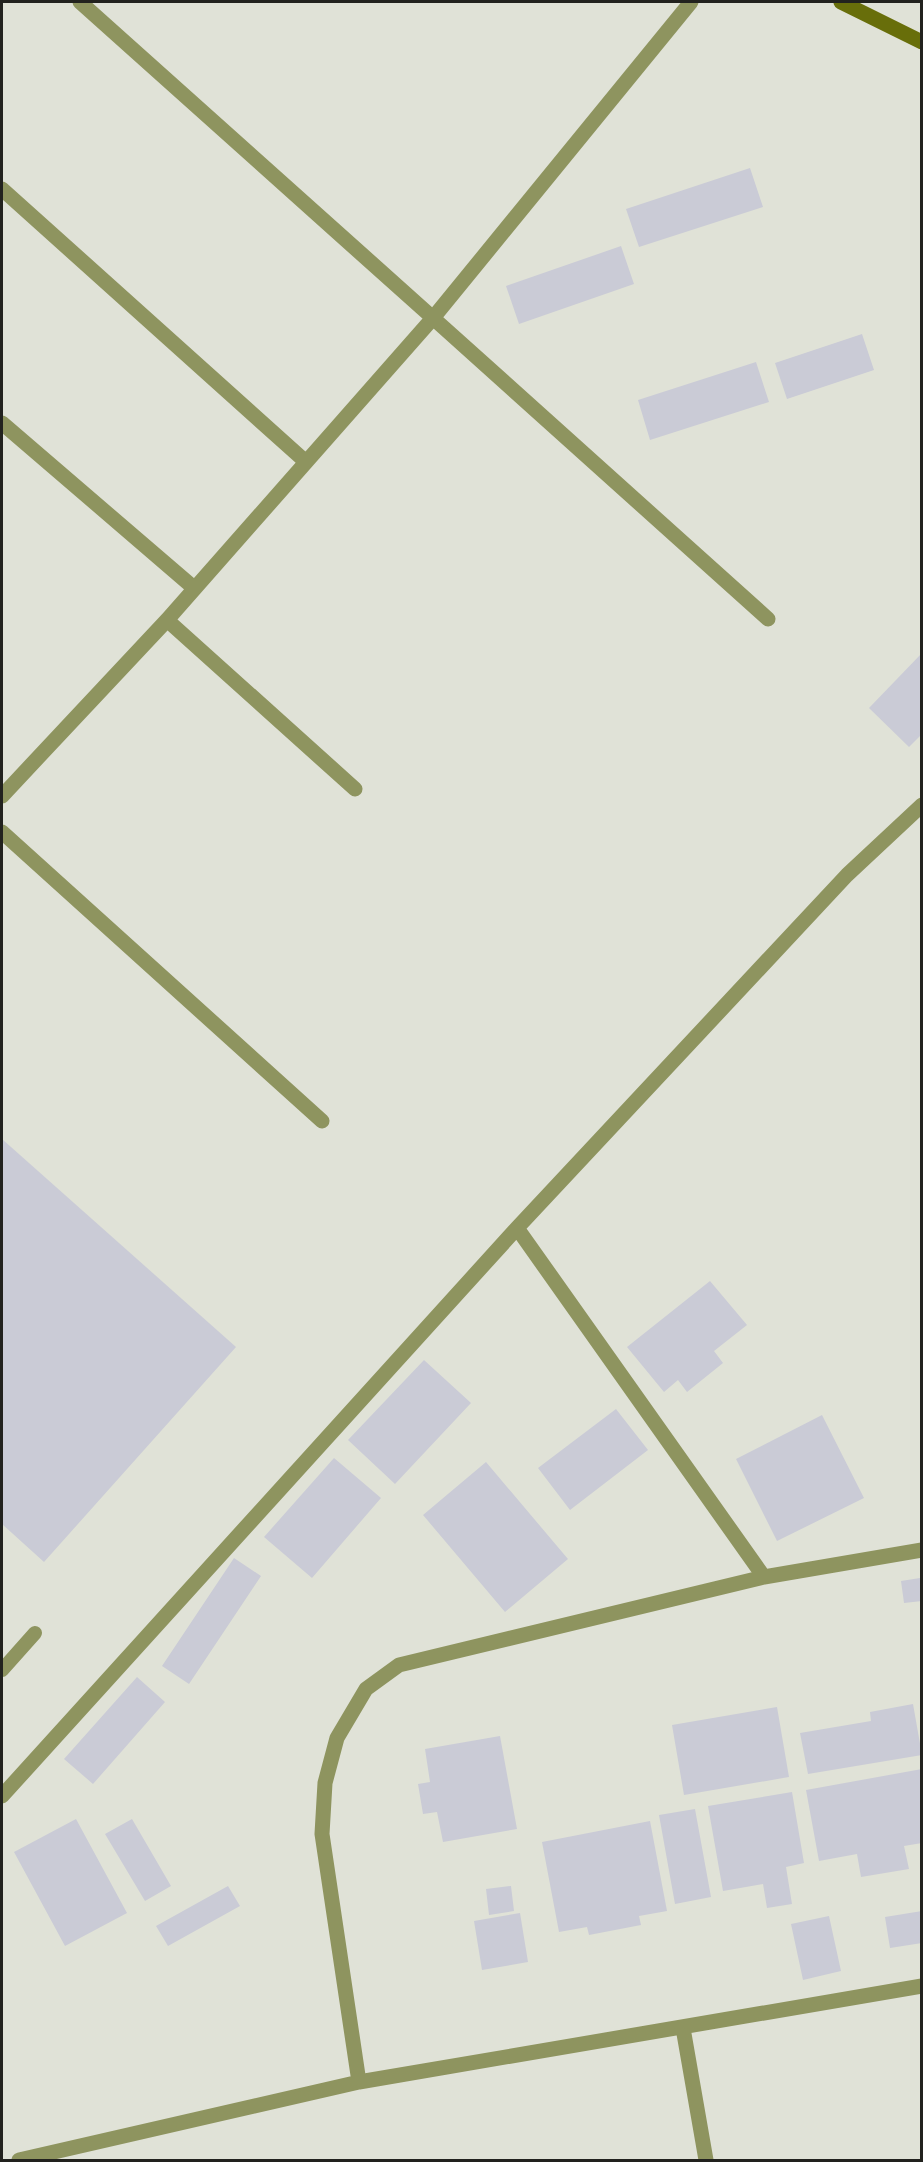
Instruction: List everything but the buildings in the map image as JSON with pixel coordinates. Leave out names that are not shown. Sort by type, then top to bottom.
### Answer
[{"type":"main road","points":[[841,2],[921,42]]},
{"type":"street","points":[[80,2],[768,619]]},
{"type":"street","points":[[2,796],[167,620],[433,318],[691,2]]},
{"type":"street","points":[[2,189],[306,462]]},
{"type":"street","points":[[2,423],[194,588]]},
{"type":"street","points":[[167,620],[355,789]]},
{"type":"street","points":[[2,1796],[517,1228],[847,875],[921,806]]},
{"type":"street","points":[[2,832],[322,1120]]},
{"type":"street","points":[[517,1228],[764,1577]]},
{"type":"street","points":[[359,2082],[322,1834],[325,1783],[338,1738],[366,1689],[399,1665],[764,1577],[921,1550]]},
{"type":"street","points":[[19,2160],[359,2082],[921,1986]]},
{"type":"street","points":[[683,2028],[706,2160]]},
{"type":"lane","points":[[2,1670],[35,1633]]}]
